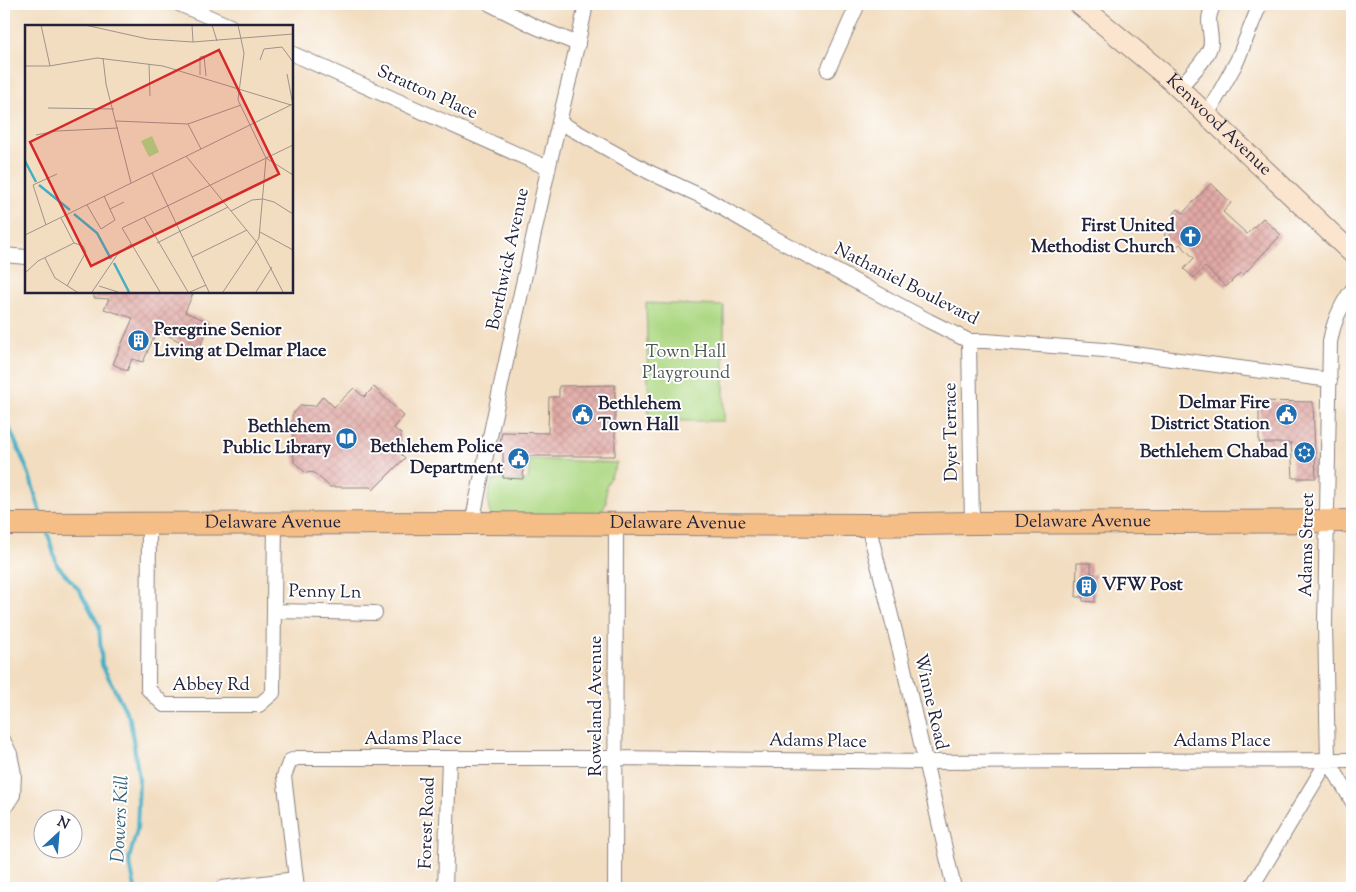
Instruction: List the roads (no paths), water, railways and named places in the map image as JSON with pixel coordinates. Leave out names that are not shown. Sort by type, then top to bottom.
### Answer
[{"type":"main road","name":"Kenwood Avenue","points":[[1079,4],[1179,88],[1352,253]]},
{"type":"main road","name":"Delaware Avenue","points":[[4,524],[472,523],[868,525],[1352,521]]},
{"type":"street","points":[[178,4],[228,25]]},
{"type":"street","points":[[490,4],[536,27],[578,44]]},
{"type":"street","name":"Borthwick Avenue","points":[[472,523],[548,168],[586,4]]},
{"type":"street","points":[[828,70],[858,4]]},
{"type":"street","points":[[1179,88],[1209,51],[1211,43],[1208,19],[1214,4]]},
{"type":"street","points":[[1207,114],[1237,61],[1260,4]]},
{"type":"street","name":"Stratton Place","points":[[292,53],[548,168]]},
{"type":"street","name":"Nathaniel Boulevard","points":[[559,122],[649,172],[703,197],[776,239],[969,341],[1104,350],[1330,380]]},
{"type":"street","points":[[4,256],[25,257]]},
{"type":"street","name":"Adams Street","points":[[1352,290],[1332,328],[1330,342],[1325,624],[1328,760],[1352,800]]},
{"type":"street","name":"Dyer Terrace","points":[[969,341],[972,523]]},
{"type":"street","name":"Abbey Rd","points":[[149,524],[148,689],[164,705],[259,705],[273,693],[275,524]]},
{"type":"street","name":"Roweland Avenue","points":[[615,888],[616,524]]},
{"type":"street","name":"Winne Road","points":[[868,525],[900,651],[954,888]]},
{"type":"street","name":"Penny Ln","points":[[274,611],[376,613]]},
{"type":"street","points":[[4,742],[10,754],[14,774],[12,795],[4,809]]},
{"type":"street","name":"Adams Place","points":[[297,884],[284,776],[290,761],[297,758],[616,758],[925,762],[1352,760]]},
{"type":"street","name":"Forest Road","points":[[445,888],[449,758]]},
{"type":"street","points":[[1251,888],[1328,760]]},
{"type":"street","points":[[222,888],[297,884]]},
{"type":"waterway","name":"Dowers Kill","points":[[4,421],[9,427],[29,474],[41,514]]},
{"type":"waterway","name":"Dowers Kill","points":[[48,534],[57,565],[80,591],[99,626],[102,665],[130,719],[139,779],[137,830],[129,859],[135,888]]},
{"type":"place","name":"First United Methodist Church","points":[[1191,237]]},
{"type":"place","name":"Peregrine Senior Living at Delmar Place","points":[[138,341]]},
{"type":"place","name":"Delmar Fire District Station","points":[[1286,414]]},
{"type":"place","name":"Bethlehem Town Hall","points":[[582,415]]},
{"type":"place","name":"Bethlehem Public Library","points":[[347,438]]},
{"type":"place","name":"Bethlehem Chabad","points":[[1304,453]]},
{"type":"place","name":"Bethlehem Police Department","points":[[519,458]]},
{"type":"place","name":"VFW Post","points":[[1086,586]]},
{"type":"park label","name":"Town Hall Playground","points":[[686,363]]}]
